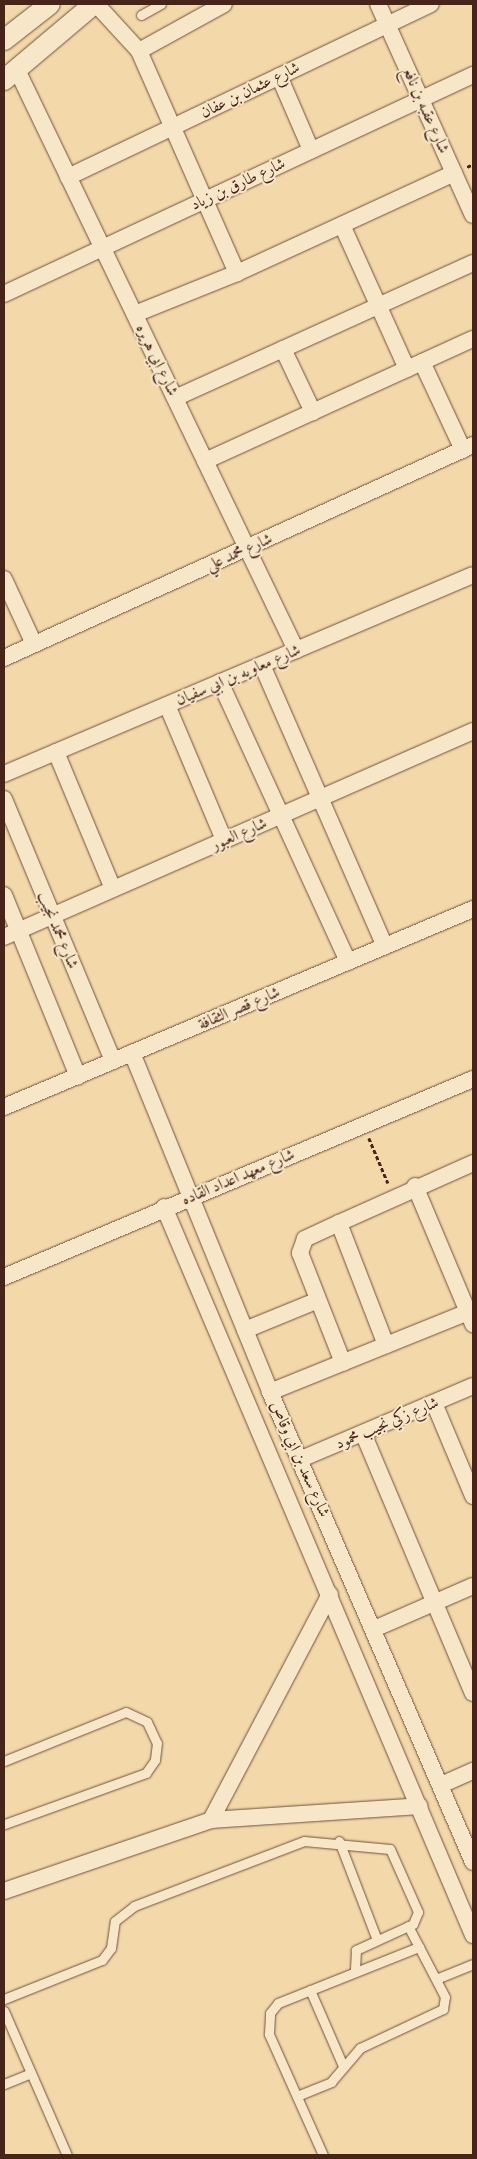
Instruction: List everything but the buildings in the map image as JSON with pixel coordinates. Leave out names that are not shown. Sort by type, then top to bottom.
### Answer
[{"type":"street","points":[[4,40],[50,4]]},
{"type":"street","points":[[10,75],[95,4],[139,51],[238,272]]},
{"type":"street","points":[[139,51],[224,4]]},
{"type":"street","name":"شارع عقبه بن نافع","points":[[378,4],[473,215]]},
{"type":"street","name":"شارع عثمان بن عفان","points":[[68,177],[431,4]]},
{"type":"street","name":"شارع ابي هريره","points":[[10,75],[68,177],[296,650]]},
{"type":"street","name":"شارع طارق بن زياد","points":[[4,294],[473,75]]},
{"type":"street","points":[[279,76],[311,150]]},
{"type":"street","points":[[135,314],[238,272],[454,173]]},
{"type":"street","points":[[342,225],[407,369]]},
{"type":"street","points":[[175,398],[473,263]]},
{"type":"street","points":[[205,461],[473,339]]},
{"type":"street","points":[[284,349],[313,412]]},
{"type":"street","points":[[422,362],[468,448]]},
{"type":"street","name":"شارع محمد علي","points":[[4,658],[468,448]]},
{"type":"street","name":"شارع معاويه بن ابي سفيان","points":[[4,774],[473,575]]},
{"type":"street","points":[[4,579],[34,644]]},
{"type":"street","points":[[262,665],[385,946]]},
{"type":"street","points":[[220,682],[348,962]]},
{"type":"street","points":[[167,705],[224,840]]},
{"type":"street","name":"شارع العبور","points":[[11,934],[473,731]]},
{"type":"street","points":[[56,752],[113,889]]},
{"type":"street","name":"شارع محمد نجيب","points":[[4,799],[113,1061]]},
{"type":"street","points":[[4,895],[11,934],[78,1076]]},
{"type":"street","name":"شارع قصر الثقافة","points":[[4,1107],[473,909]]},
{"type":"street","name":"شارع سعد بن ابي وقاص","points":[[132,1053],[270,1392],[374,1628],[473,1862]]},
{"type":"street","name":"شارع معهد اعداد القاده","points":[[4,1277],[164,1207],[473,1078]]},
{"type":"street","points":[[343,1363],[301,1261],[301,1244],[415,1186],[473,1163]]},
{"type":"street","points":[[270,1392],[386,1345],[471,1315],[415,1186]]},
{"type":"street","name":"شارع سعد بن ابي وقاص","points":[[164,1207],[420,1806],[473,1935]]},
{"type":"street","points":[[339,1223],[386,1345]]},
{"type":"street","points":[[245,1330],[316,1301]]},
{"type":"street","name":"شارع زكي نجيب محمود","points":[[301,1459],[473,1386]]},
{"type":"street","points":[[434,1403],[473,1496]]},
{"type":"street","points":[[363,1433],[473,1693]]},
{"type":"street","points":[[374,1628],[473,1586]]},
{"type":"street","points":[[211,1820],[330,1594]]},
{"type":"street","points":[[441,1785],[473,1771]]},
{"type":"street","points":[[4,1891],[211,1820],[420,1806]]},
{"type":"lane","points":[[141,15],[161,4]]},
{"type":"lane","points":[[4,1761],[126,1712],[147,1722],[157,1743],[156,1760],[146,1773],[4,1824]]},
{"type":"lane","points":[[339,1841],[377,1940]]},
{"type":"lane","points":[[4,1999],[102,1960],[109,1953],[119,1914],[157,1894],[295,1842],[339,1841],[381,1846],[394,1852],[419,1915],[408,1926],[356,1950],[355,1972]]},
{"type":"lane","points":[[297,2096],[331,2082],[360,2048],[443,2009],[445,1997],[408,1926]]},
{"type":"lane","points":[[323,2155],[269,2034],[268,2020],[278,2003],[419,1947]]},
{"type":"lane","points":[[436,1979],[473,1964]]},
{"type":"lane","points":[[310,1990],[343,2066]]},
{"type":"lane","points":[[4,2011],[67,2155]]},
{"type":"lane","points":[[4,2084],[31,2073]]},
{"type":"path","points":[[364,1124],[394,1196]]}]
